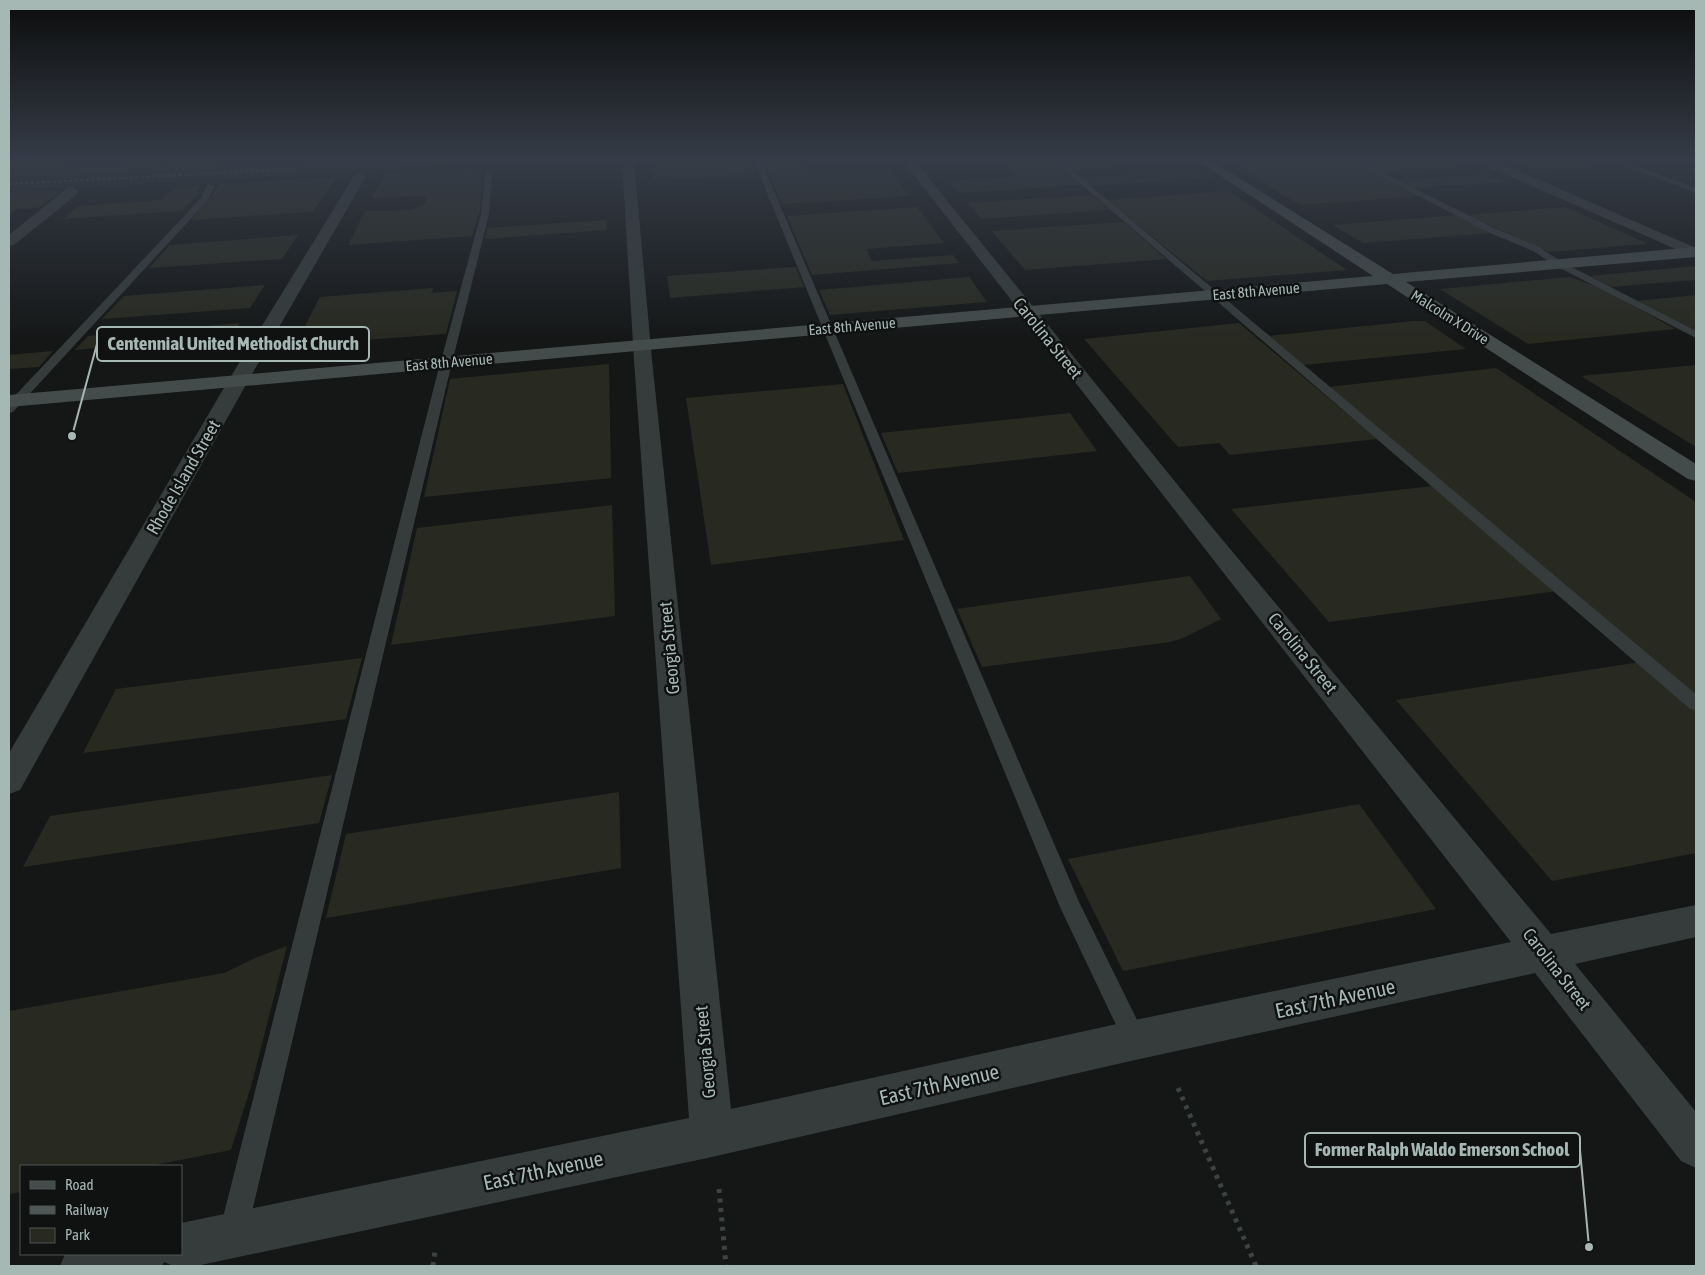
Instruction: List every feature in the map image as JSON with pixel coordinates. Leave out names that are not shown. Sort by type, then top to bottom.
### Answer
[{"type":"street","points":[[9,242],[36,220]]},
{"type":"street","name":"Rhode Island Street","points":[[9,781],[238,381],[334,220]]},
{"type":"street","name":"Georgia Street","points":[[633,220],[712,1135]]},
{"type":"street","name":"Carolina Street","points":[[955,220],[1026,311],[1545,954],[1696,1146]]},
{"type":"street","name":"Malcolm X Drive","points":[[1298,220],[1696,474]]},
{"type":"street","points":[[1622,220],[1696,253]]},
{"type":"street","name":"East 8th Avenue","points":[[11,404],[238,381],[1696,253]]},
{"type":"street","name":"East 7th Avenue","points":[[182,1246],[712,1135],[1135,1040],[1696,921]]},
{"type":"street","points":[[84,1266],[139,1255]]},
{"type":"lane","points":[[11,404],[184,220]]},
{"type":"lane","points":[[232,1235],[446,363],[483,220]]},
{"type":"lane","points":[[781,220],[1071,907],[1135,1040]]},
{"type":"lane","points":[[1127,220],[1696,704]]},
{"type":"lane","points":[[1472,220],[1536,249],[1559,264],[1696,335]]},
{"type":"path","points":[[1178,1088],[1256,1266]]},
{"type":"path","points":[[719,1189],[726,1266]]},
{"type":"path","points":[[433,1266],[435,1251]]},
{"type":"green space","points":[[360,220],[477,220],[472,236],[348,245]]},
{"type":"green space","points":[[607,220],[607,230],[485,239],[487,228]]},
{"type":"green space","points":[[789,220],[927,220],[944,243],[867,249],[872,261],[953,255],[959,263],[812,275]]},
{"type":"green space","points":[[1132,220],[1272,220],[1347,270],[1207,281]]},
{"type":"green space","points":[[1389,220],[1468,220],[1493,233],[1363,243],[1333,225]]},
{"type":"green space","points":[[1480,220],[1596,220],[1648,244],[1548,252]]},
{"type":"green space","points":[[1124,222],[1166,259],[1025,270],[992,231]]},
{"type":"green space","points":[[298,235],[282,259],[149,268],[170,245]]},
{"type":"green space","points":[[1696,266],[1696,280],[1610,287],[1590,276]]},
{"type":"green space","points":[[796,267],[804,287],[670,298],[667,276]]},
{"type":"green space","points":[[969,277],[987,302],[830,315],[819,290]]},
{"type":"green space","points":[[1570,277],[1603,289],[1675,329],[1528,344],[1440,289]]},
{"type":"green space","points":[[265,285],[250,308],[102,319],[124,296]]},
{"type":"green space","points":[[433,288],[432,293],[457,291],[446,334],[295,345],[320,297]]},
{"type":"green space","points":[[1696,295],[1696,332],[1637,301]]},
{"type":"green space","points":[[1425,321],[1466,349],[1303,365],[1267,336]]},
{"type":"green space","points":[[240,323],[232,336],[75,350],[88,336]]},
{"type":"green space","points":[[1239,323],[1377,439],[1230,455],[1219,443],[1178,447],[1084,339]]},
{"type":"green space","points":[[53,351],[39,367],[9,369],[9,355]]},
{"type":"green space","points":[[609,364],[611,478],[424,497],[450,379]]},
{"type":"green space","points":[[1696,365],[1696,447],[1581,376]]},
{"type":"green space","points":[[1496,368],[1696,502],[1696,694],[1329,387]]},
{"type":"green space","points":[[843,384],[904,540],[711,565],[686,398]]},
{"type":"green space","points":[[1070,413],[1097,451],[898,473],[881,433]]},
{"type":"green space","points":[[1433,486],[1557,591],[1329,622],[1231,509]]},
{"type":"green space","points":[[612,505],[615,616],[391,645],[417,528]]},
{"type":"green space","points":[[1190,576],[1221,619],[1183,638],[1170,642],[982,667],[957,609]]},
{"type":"green space","points":[[362,658],[346,719],[83,753],[116,689]]},
{"type":"green space","points":[[1640,662],[1696,710],[1696,853],[1552,881],[1396,700]]},
{"type":"green space","points":[[332,775],[319,823],[23,867],[50,816]]},
{"type":"green space","points":[[619,792],[621,868],[326,918],[346,834]]},
{"type":"green space","points":[[1359,804],[1436,909],[1123,971],[1068,859]]},
{"type":"green space","points":[[287,946],[252,1083],[231,1150],[155,1165],[20,1165],[20,1192],[9,1194],[9,1011],[224,973],[255,958]]},
{"type":"place","name":"Centennial United Methodist Church","points":[[72,436]]},
{"type":"place","name":"Former Ralph Waldo Emerson School","points":[[1589,1247]]}]
